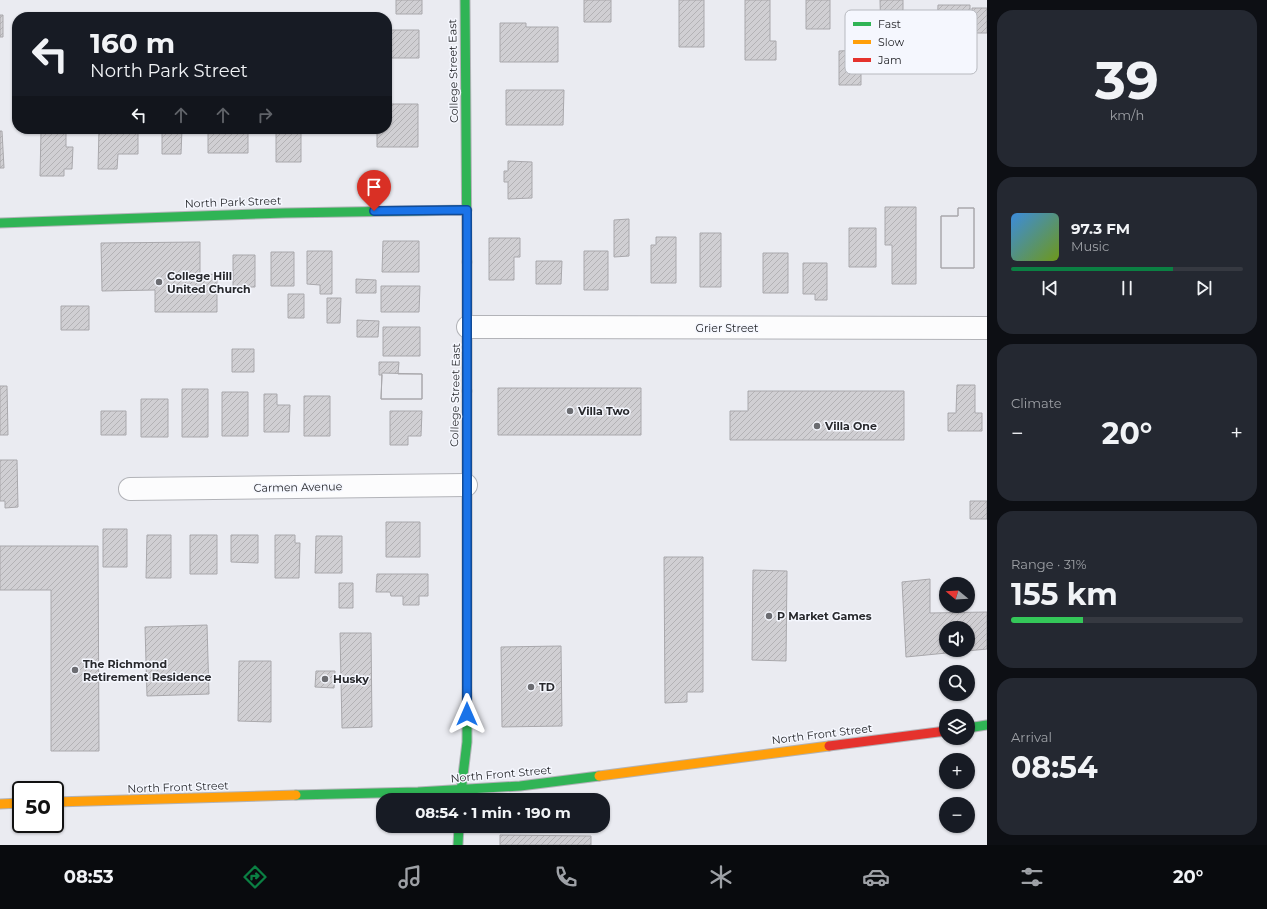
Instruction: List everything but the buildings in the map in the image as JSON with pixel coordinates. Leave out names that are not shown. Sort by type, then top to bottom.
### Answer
[{"type":"main road","name":"College Street East","points":[[460,793],[467,742],[466,485],[468,327],[464,0]]},
{"type":"main road","name":"North Park Street","points":[[0,223],[285,212],[467,210]]},
{"type":"main road","points":[[975,727],[987,725]]},
{"type":"main road","name":"North Front Street","points":[[64,802],[418,792],[520,786],[939,731]]},
{"type":"main road","points":[[0,804],[12,803]]},
{"type":"main road","points":[[458,845],[459,833]]},
{"type":"street","name":"Grier Street","points":[[468,327],[987,328]]},
{"type":"street","name":"Carmen Avenue","points":[[130,489],[466,485]]},
{"type":"traffic: fast","points":[[465,0],[467,262]]},
{"type":"traffic: fast","points":[[0,223],[285,213],[467,210]]},
{"type":"traffic: fast","points":[[461,793],[467,742],[467,391]]},
{"type":"traffic: fast","points":[[975,727],[987,725]]},
{"type":"traffic: fast","points":[[296,795],[418,792],[520,786],[599,776]]},
{"type":"traffic: fast","points":[[458,845],[459,833]]},
{"type":"traffic: slow","points":[[467,262],[467,391]]},
{"type":"traffic: slow","points":[[599,776],[829,746]]},
{"type":"traffic: slow","points":[[64,802],[296,795]]},
{"type":"traffic: slow","points":[[0,804],[12,803]]},
{"type":"traffic: jam","points":[[829,746],[939,732]]},
{"type":"place","name":"College Hill United Church","points":[[159,282]]},
{"type":"place","name":"Villa Two","points":[[570,411]]},
{"type":"place","name":"Villa One","points":[[817,426]]},
{"type":"place","name":"P Market Games","points":[[769,616]]},
{"type":"place","name":"The Richmond Retirement Residence","points":[[75,670]]},
{"type":"place","name":"Husky","points":[[325,679]]},
{"type":"place","name":"TD","points":[[531,687]]},
{"type":"route","points":[[374,211],[467,210],[467,714]]}]
